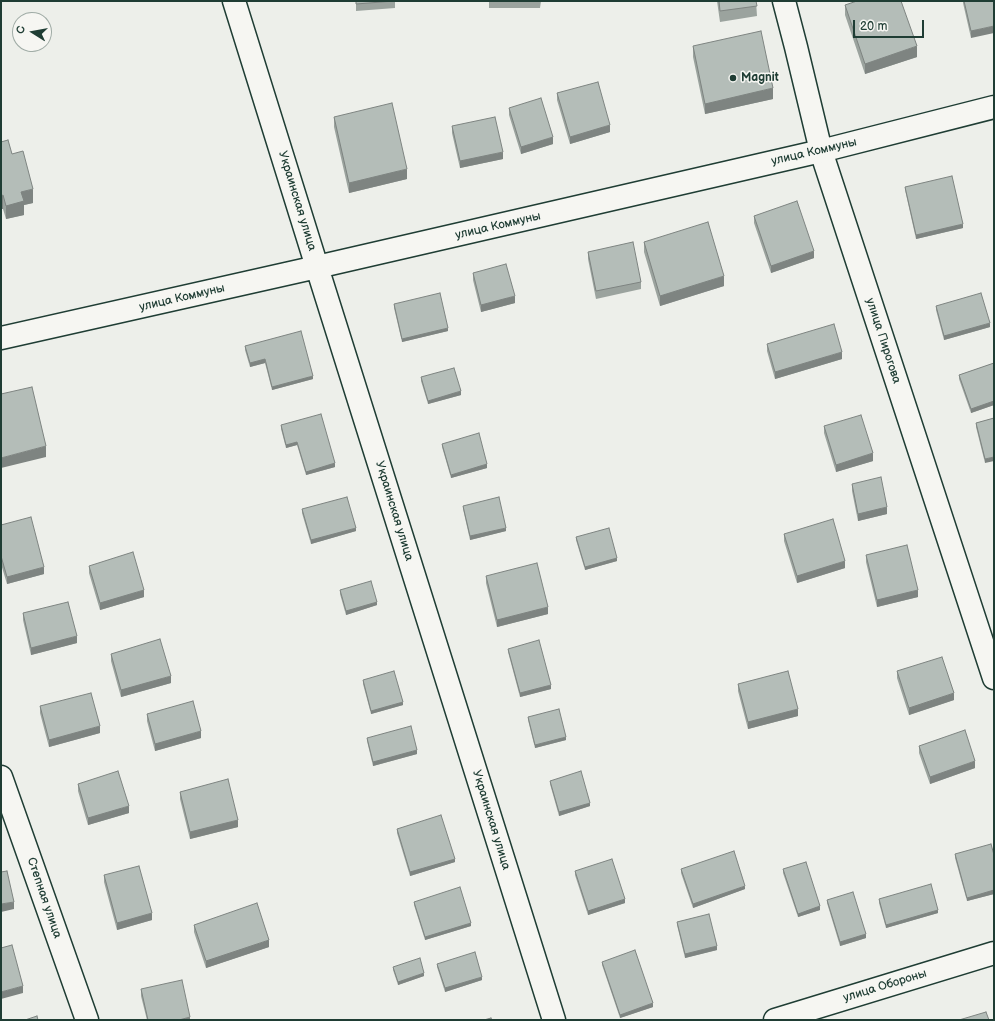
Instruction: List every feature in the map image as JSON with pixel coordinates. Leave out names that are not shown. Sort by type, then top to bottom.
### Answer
[{"type":"street","name":"Украинская улица","points":[[234,1],[554,1020]]},
{"type":"street","name":"улица Пирогова","points":[[784,1],[821,151],[994,678]]},
{"type":"street","name":"улица Коммуны","points":[[1,338],[821,151],[994,108]]},
{"type":"street","name":"Степная улица","points":[[1,777],[86,1020]]},
{"type":"street","name":"улица Обороны","points":[[775,1020],[994,953]]},
{"type":"building","points":[[356,1],[394,1],[356,4]]},
{"type":"building","points":[[719,1],[756,1],[757,6],[720,11]]},
{"type":"building","points":[[857,1],[901,1],[917,46],[865,64],[845,5]]},
{"type":"building","points":[[964,1],[994,1],[994,26],[971,31]]},
{"type":"building","name":"Magnit","points":[[761,31],[773,88],[705,104],[693,46]]},
{"type":"building","points":[[598,82],[610,125],[570,137],[557,93]]},
{"type":"building","points":[[541,98],[553,137],[521,147],[509,108]]},
{"type":"building","points":[[392,103],[407,169],[349,183],[334,117]]},
{"type":"building","points":[[495,117],[503,152],[460,161],[452,126]]},
{"type":"building","points":[[8,140],[12,154],[23,151],[33,189],[21,192],[24,201],[6,206],[3,195],[1,196],[1,142]]},
{"type":"building","points":[[952,176],[963,224],[916,235],[905,187]]},
{"type":"building","points":[[797,201],[814,251],[771,266],[754,216]]},
{"type":"building","points":[[708,222],[724,276],[660,296],[644,242]]},
{"type":"building","points":[[633,242],[641,282],[596,291],[588,252]]},
{"type":"building","points":[[506,264],[515,296],[481,305],[473,273]]},
{"type":"building","points":[[440,293],[448,328],[402,339],[394,304]]},
{"type":"building","points":[[981,293],[990,323],[944,336],[936,306]]},
{"type":"building","points":[[834,324],[842,352],[775,372],[767,344]]},
{"type":"building","points":[[301,331],[313,376],[272,387],[265,359],[250,363],[245,346]]},
{"type":"building","points":[[994,363],[994,401],[971,409],[959,375]]},
{"type":"building","points":[[454,368],[461,391],[428,401],[421,377]]},
{"type":"building","points":[[32,387],[46,446],[1,458],[1,394]]},
{"type":"building","points":[[321,414],[335,463],[306,472],[297,442],[286,445],[281,425]]},
{"type":"building","points":[[861,415],[873,453],[836,465],[824,426]]},
{"type":"building","points":[[994,418],[994,457],[985,459],[976,423]]},
{"type":"building","points":[[479,433],[487,464],[451,475],[442,444]]},
{"type":"building","points":[[881,477],[887,507],[858,514],[852,484]]},
{"type":"building","points":[[347,497],[356,528],[311,540],[302,509]]},
{"type":"building","points":[[499,497],[506,528],[470,536],[463,506]]},
{"type":"building","points":[[31,517],[44,567],[7,577],[1,556],[1,525]]},
{"type":"building","points":[[833,519],[845,561],[797,576],[784,534]]},
{"type":"building","points":[[609,528],[617,558],[585,567],[576,537]]},
{"type":"building","points":[[907,545],[918,590],[877,600],[866,555]]},
{"type":"building","points":[[133,552],[144,590],[100,603],[89,566]]},
{"type":"building","points":[[537,563],[548,607],[497,620],[486,576]]},
{"type":"building","points":[[371,581],[377,602],[346,611],[340,590]]},
{"type":"building","points":[[68,602],[77,636],[31,648],[23,613]]},
{"type":"building","points":[[160,639],[171,676],[121,690],[111,654]]},
{"type":"building","points":[[539,640],[551,685],[520,693],[508,649]]},
{"type":"building","points":[[942,657],[954,693],[909,708],[897,671]]},
{"type":"building","points":[[394,671],[403,702],[371,711],[363,680]]},
{"type":"building","points":[[788,671],[798,709],[748,722],[738,684]]},
{"type":"building","points":[[91,693],[100,726],[49,740],[40,706]]},
{"type":"building","points":[[193,701],[201,731],[155,744],[147,714]]},
{"type":"building","points":[[559,709],[566,737],[535,745],[528,717]]},
{"type":"building","points":[[411,726],[417,750],[373,762],[367,738]]},
{"type":"building","points":[[965,730],[975,761],[930,777],[919,746]]},
{"type":"building","points":[[118,771],[129,806],[88,818],[78,784]]},
{"type":"building","points":[[581,771],[590,803],[559,812],[550,781]]},
{"type":"building","points":[[228,779],[238,820],[190,832],[180,792]]},
{"type":"building","points":[[441,815],[455,859],[410,872],[397,829]]},
{"type":"building","points":[[991,844],[994,855],[994,890],[967,898],[955,854]]},
{"type":"building","points":[[734,851],[745,886],[693,904],[681,869]]},
{"type":"building","points":[[612,859],[625,899],[588,911],[575,871]]},
{"type":"building","points":[[806,862],[820,906],[798,914],[783,869]]},
{"type":"building","points":[[139,866],[152,913],[117,923],[104,875]]},
{"type":"building","points":[[7,871],[14,902],[1,904],[1,872]]},
{"type":"building","points":[[931,884],[938,910],[886,925],[879,899]]},
{"type":"building","points":[[460,887],[471,923],[425,937],[414,902]]},
{"type":"building","points":[[853,892],[866,934],[840,942],[827,900]]},
{"type":"building","points":[[257,903],[269,940],[206,961],[194,925]]},
{"type":"building","points":[[709,914],[717,946],[685,954],[677,922]]},
{"type":"building","points":[[12,945],[23,986],[1,992],[1,948]]},
{"type":"building","points":[[635,950],[653,1003],[620,1015],[602,962]]},
{"type":"building","points":[[475,952],[482,977],[445,988],[437,964]]},
{"type":"building","points":[[420,958],[424,973],[398,982],[393,967]]},
{"type":"building","points":[[182,980],[190,1017],[179,1020],[148,1020],[141,989]]},
{"type":"building","points":[[986,1012],[989,1020],[959,1020]]},
{"type":"building","points":[[37,1016],[38,1020],[25,1020]]},
{"type":"place","name":"Magnit","points":[[733,78]]}]
